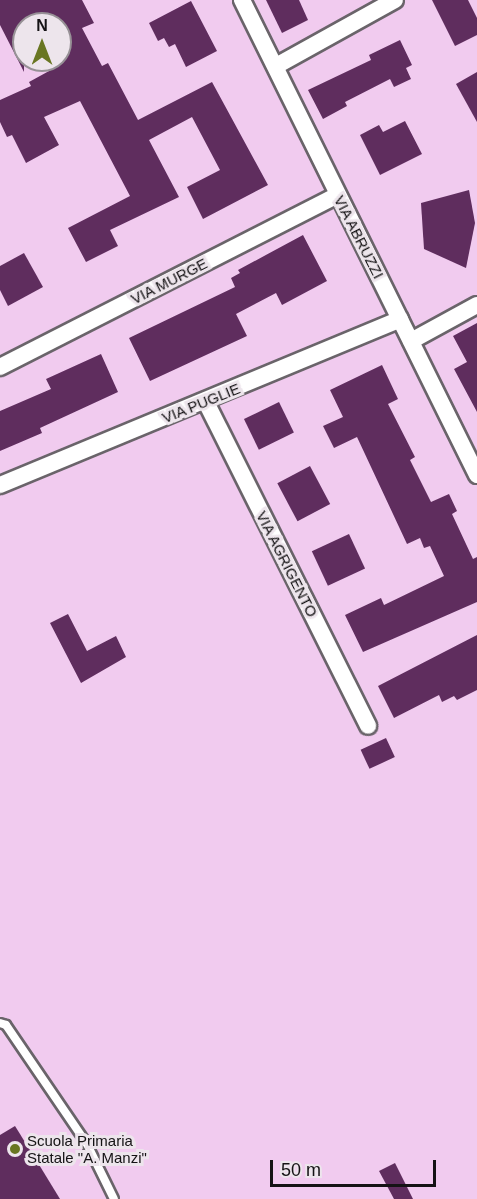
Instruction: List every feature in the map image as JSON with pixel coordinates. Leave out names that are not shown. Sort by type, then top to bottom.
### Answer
[{"type":"street","name":"VIA ABRUZZI","points":[[242,0],[477,475]]},
{"type":"street","points":[[276,66],[395,0]]},
{"type":"street","name":"VIA MURGE","points":[[0,367],[338,195]]},
{"type":"street","points":[[411,341],[477,305]]},
{"type":"street","name":"VIA PUGLIE","points":[[0,485],[206,402],[400,319]]},
{"type":"street","name":"VIA AGRIGENTO","points":[[206,402],[368,726]]},
{"type":"lane","points":[[0,1023],[6,1025],[87,1144],[114,1199]]},
{"type":"shaded area","points":[[0,0],[477,0],[477,1199],[0,1199]]},
{"type":"building","points":[[0,0],[82,0],[94,23],[82,28],[102,66],[108,63],[138,120],[212,82],[268,185],[203,219],[187,187],[220,170],[192,117],[149,140],[179,197],[110,230],[118,246],[86,262],[68,228],[130,196],[80,101],[44,117],[59,145],[26,163],[12,135],[7,137],[0,122],[0,100],[31,86],[29,82],[47,72],[72,72],[72,12],[12,12],[12,48],[0,25]]},
{"type":"building","points":[[266,0],[299,0],[308,20],[282,33]]},
{"type":"building","points":[[432,0],[468,0],[477,18],[477,35],[455,46]]},
{"type":"building","points":[[191,1],[217,51],[186,67],[175,44],[169,47],[164,38],[158,41],[149,23]]},
{"type":"building","points":[[400,40],[412,65],[406,68],[411,79],[394,87],[390,79],[345,102],[347,106],[323,119],[308,90],[371,60],[369,55]]},
{"type":"building","points":[[477,72],[477,122],[456,84]]},
{"type":"building","points":[[405,121],[422,154],[380,175],[360,135],[379,125],[383,132]]},
{"type":"building","points":[[469,190],[475,223],[466,268],[424,249],[421,203]]},
{"type":"building","points":[[303,235],[327,281],[282,305],[276,293],[236,314],[247,336],[150,381],[129,338],[235,287],[231,278],[240,273],[238,270]]},
{"type":"building","points":[[24,253],[43,287],[8,306],[0,290],[0,266]]},
{"type":"building","points":[[477,323],[477,412],[454,369],[467,362],[453,336]]},
{"type":"building","points":[[101,354],[118,392],[40,428],[42,433],[0,451],[0,411],[51,389],[46,379]]},
{"type":"building","points":[[382,365],[398,399],[388,404],[415,457],[410,460],[431,502],[449,494],[457,511],[452,514],[473,559],[477,557],[477,602],[363,652],[345,615],[381,598],[384,605],[444,576],[430,546],[424,548],[420,538],[407,544],[357,437],[334,448],[323,426],[343,417],[330,390]]},
{"type":"building","points":[[279,402],[294,433],[259,450],[244,419]]},
{"type":"building","points":[[310,466],[330,504],[298,521],[277,483]]},
{"type":"building","points":[[349,534],[365,568],[328,586],[312,551]]},
{"type":"building","points":[[68,614],[87,651],[116,636],[126,657],[81,683],[50,623]]},
{"type":"building","points":[[477,635],[477,690],[457,700],[454,696],[442,702],[439,695],[394,718],[378,686]]},
{"type":"building","points":[[386,738],[395,757],[369,769],[361,750]]},
{"type":"building","name":"Scuola Primaria Statale \"A. Manzi\"","points":[[15,1126],[60,1199],[0,1199],[0,1135]]},
{"type":"building","points":[[395,1163],[413,1199],[394,1199],[379,1171]]},
{"type":"place","name":"Scuola Primaria Statale \"A. Manzi\"","points":[[15,1149]]}]
